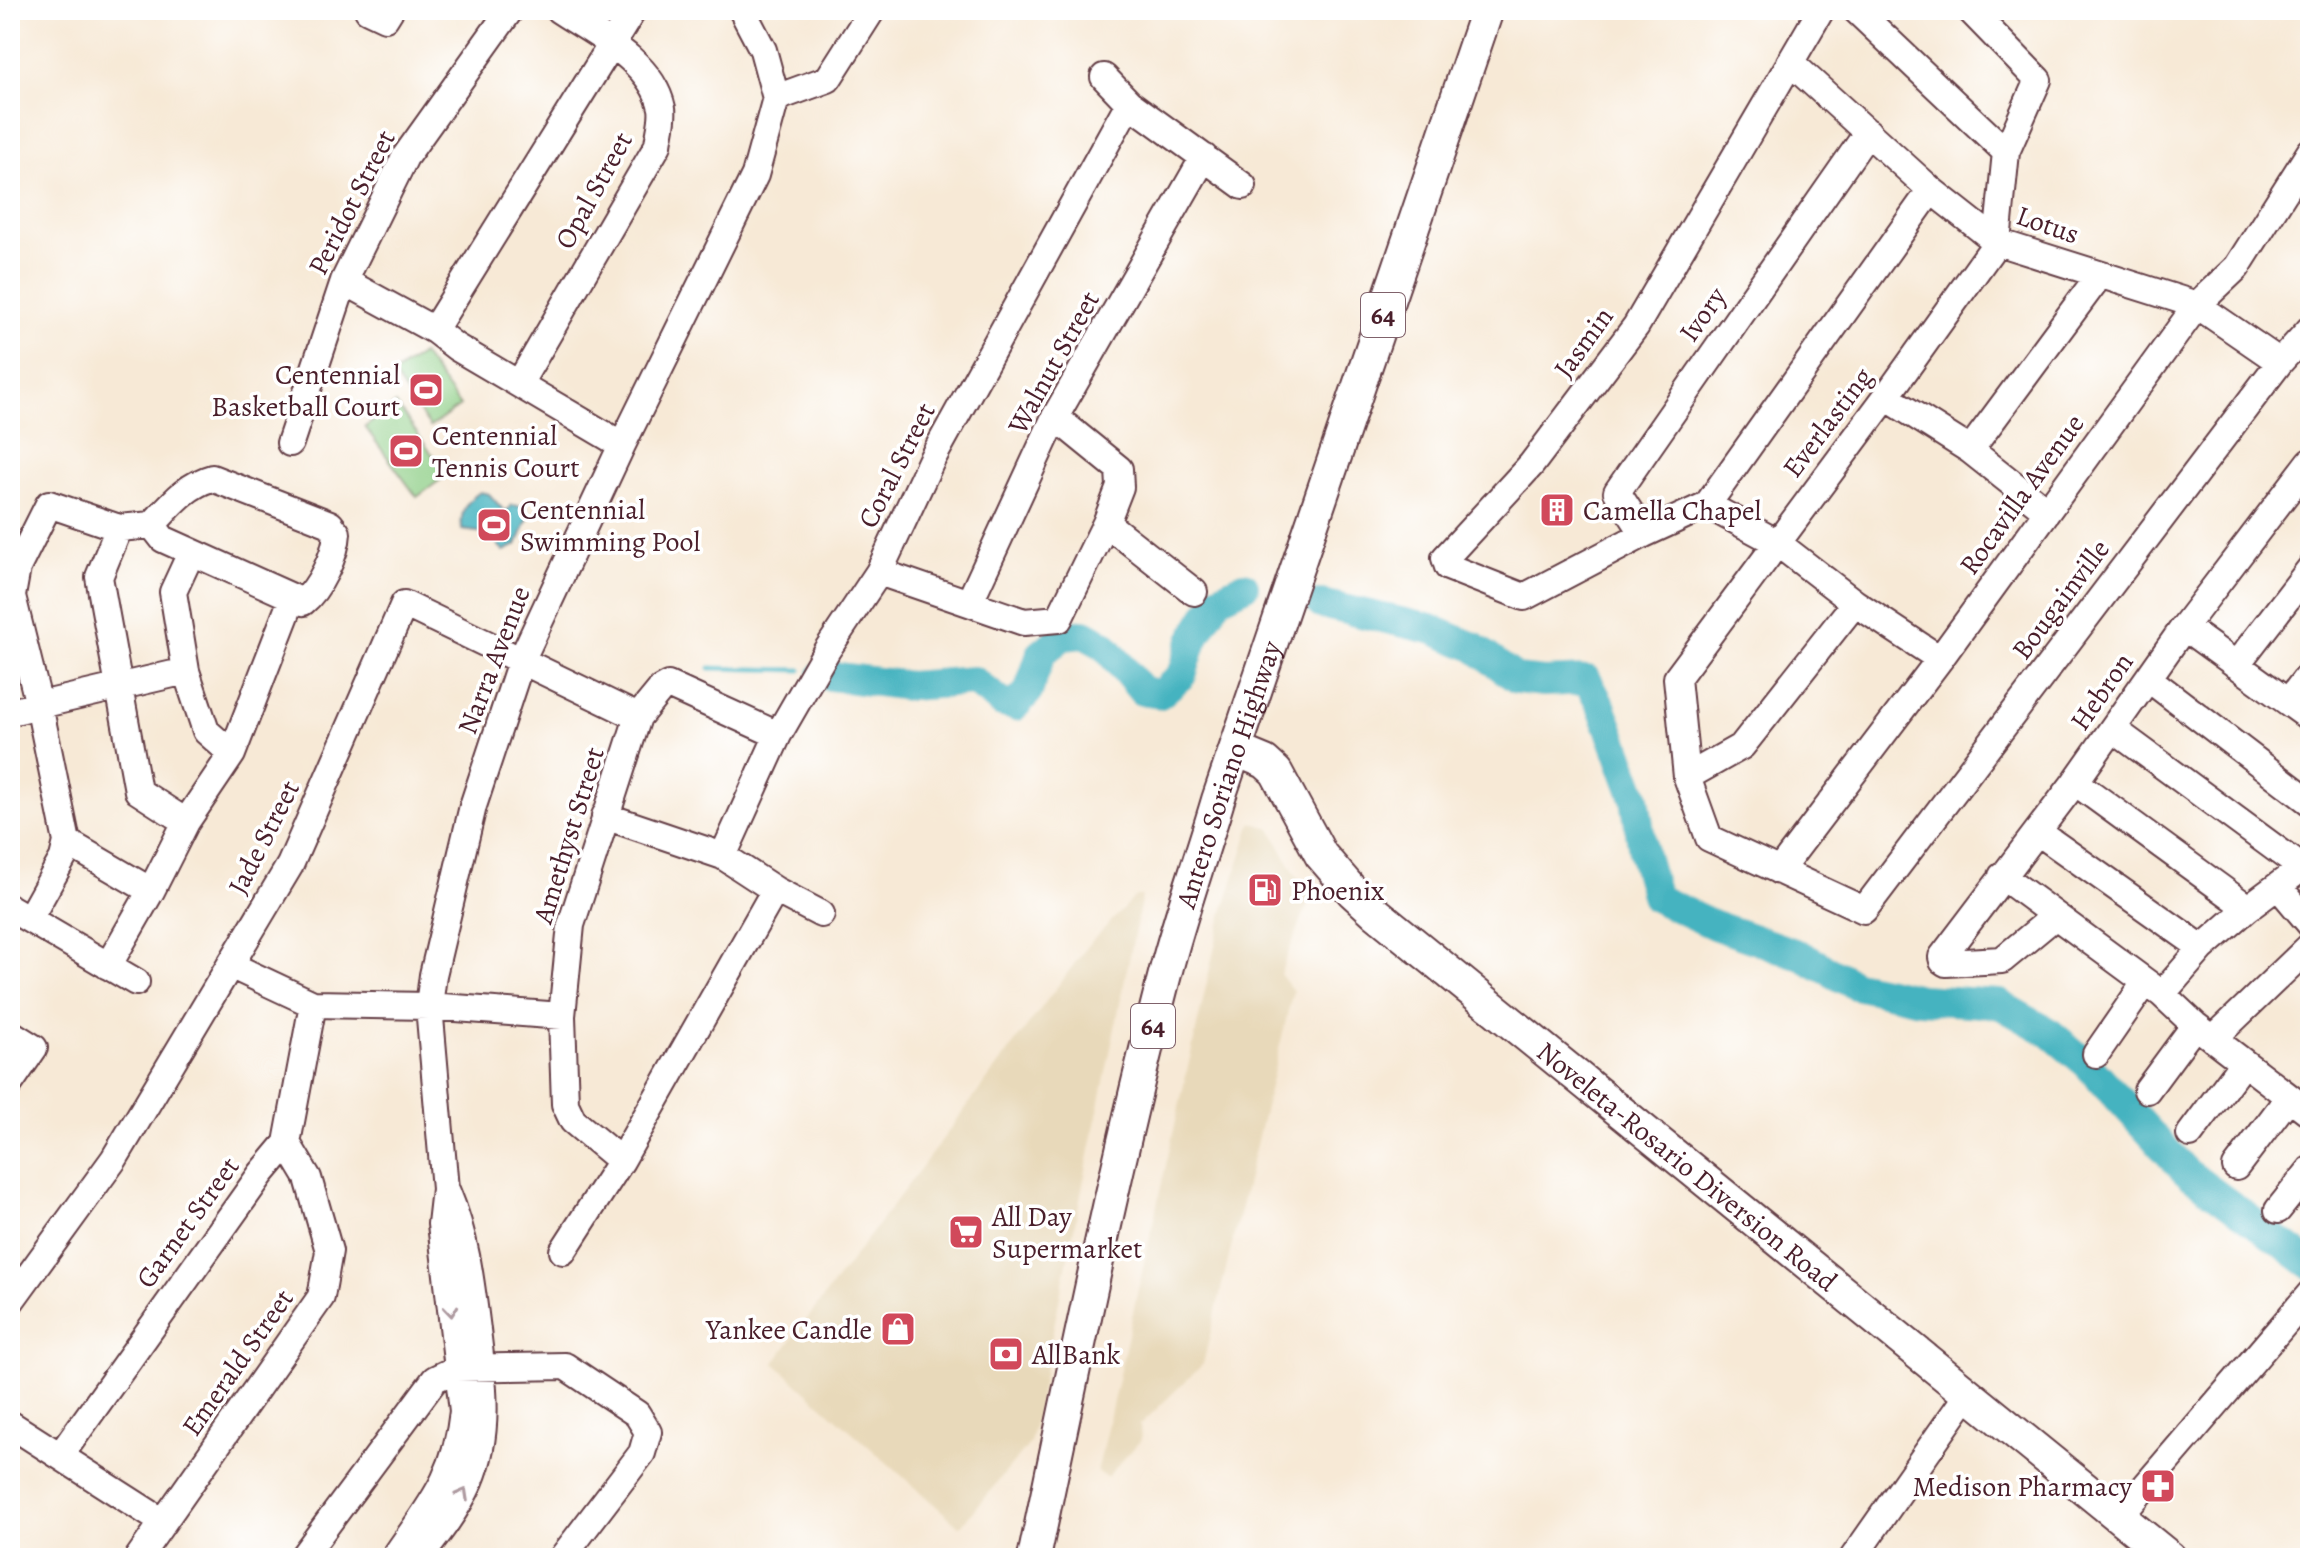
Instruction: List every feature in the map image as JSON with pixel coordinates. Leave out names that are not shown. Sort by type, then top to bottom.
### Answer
[{"type":"main road","name":"Antero Soriano Highway","points":[[1034,1558],[1165,973],[1218,800],[1487,10]]},
{"type":"main road","name":"Noveleta-Rosario Diversion Road","points":[[1236,750],[1265,762],[1276,772],[1321,855],[1376,913],[2170,1558]]},
{"type":"street","name":"Peridot Street","points":[[290,443],[344,281],[405,157],[510,10]]},
{"type":"street","name":"Opal Street","points":[[519,384],[658,145],[663,111],[657,92],[639,68],[611,44],[559,10]]},
{"type":"street","points":[[434,330],[633,10]]},
{"type":"street","points":[[742,10],[763,50],[776,98],[828,79],[872,10]]},
{"type":"street","points":[[1790,62],[1821,10]]},
{"type":"street","points":[[1856,10],[2006,152]]},
{"type":"street","points":[[1970,10],[2038,80],[2006,152],[1997,242]]},
{"type":"street","name":"Lotus","points":[[1790,62],[1931,190],[1997,242],[2197,305],[2280,362]]},
{"type":"street","name":"Jasmin","points":[[1644,534],[1524,597],[1448,567],[1445,558],[1531,465],[1636,326],[1790,62]]},
{"type":"street","points":[[1104,77],[1129,103],[1243,186]]},
{"type":"street","name":"Narra Avenue","points":[[419,1558],[448,1520],[470,1481],[481,1443],[484,1412],[469,1367],[441,1224],[445,1189],[429,1006],[433,975],[473,806],[521,661],[622,445],[755,175],[776,98]]},
{"type":"street","name":"Coral Street","points":[[723,856],[778,735],[827,650],[879,572],[931,461],[1129,103]]},
{"type":"street","name":"Ivory","points":[[1644,534],[1617,492],[1868,132]]},
{"type":"street","name":"Rocavilla Avenue","points":[[1779,871],[1940,659],[2197,305],[2237,267],[2310,152]]},
{"type":"street","name":"Walnut Street","points":[[969,603],[1055,417],[1204,157]]},
{"type":"street","points":[[1644,534],[1707,505],[1931,190]]},
{"type":"street","name":"Everlasting","points":[[1864,910],[1709,838],[1687,777],[1677,678],[1997,242]]},
{"type":"street","points":[[1970,450],[2099,276]]},
{"type":"street","points":[[344,281],[434,330],[456,347],[622,445]]},
{"type":"street","name":"Bougainville","points":[[1864,910],[2280,362],[2310,329]]},
{"type":"street","points":[[1886,397],[1970,450],[2047,511]]},
{"type":"street","points":[[879,572],[1024,622],[1059,619],[1120,487],[1119,469],[1055,417]]},
{"type":"street","name":"Hebron","points":[[2054,917],[2002,960],[1946,963],[1942,957],[2075,782],[2184,627],[2310,462]]},
{"type":"street","points":[[136,982],[19,914],[63,858],[67,842],[39,705],[12,596],[17,568],[49,504],[119,528],[152,525],[185,490],[198,481],[212,478],[330,524],[337,533],[336,545],[318,583],[303,602],[163,539],[152,525]]},
{"type":"street","points":[[1707,505],[1776,542],[1855,603],[1940,659]]},
{"type":"street","points":[[1106,523],[1194,592]]},
{"type":"street","points":[[119,528],[99,577],[138,791],[186,822]]},
{"type":"street","points":[[191,553],[173,592],[186,671],[206,731],[232,754]]},
{"type":"street","points":[[2236,665],[2310,569]]},
{"type":"street","points":[[108,966],[186,822],[232,754],[292,599]]},
{"type":"street","points":[[1687,777],[1742,746],[1855,603]]},
{"type":"street","name":"Jade Street","points":[[10,1302],[114,1159],[290,865],[404,604],[638,717]]},
{"type":"street","points":[[2184,627],[2310,718]]},
{"type":"street","points":[[10,712],[186,671]]},
{"type":"street","points":[[2288,702],[2310,673]]},
{"type":"street","points":[[2149,679],[2310,802]]},
{"type":"street","name":"Amethyst Street","points":[[621,1161],[573,1121],[565,1104],[562,1016],[571,925],[638,717],[668,685],[778,735]]},
{"type":"street","points":[[2096,1054],[2154,989],[2248,908],[2306,865],[2113,729]]},
{"type":"street","points":[[2075,782],[2248,908]]},
{"type":"street","points":[[605,816],[723,856],[775,890],[821,914]]},
{"type":"street","points":[[2038,832],[2202,948]]},
{"type":"street","points":[[67,842],[151,891]]},
{"type":"street","points":[[2002,876],[2154,989],[2204,1032],[2310,1113]]},
{"type":"street","points":[[2278,886],[2310,924]]},
{"type":"street","points":[[563,1251],[621,1161],[775,890]]},
{"type":"street","points":[[2147,1090],[2204,1032],[2310,946]]},
{"type":"street","points":[[230,965],[313,1004],[429,1006],[562,1016]]},
{"type":"street","name":"Garnet Street","points":[[60,1456],[261,1174],[287,1143],[313,1004]]},
{"type":"street","points":[[10,1033],[34,1048],[10,1083]]},
{"type":"street","points":[[2190,1134],[2243,1063]]},
{"type":"street","points":[[2236,1167],[2289,1097]]},
{"type":"street","name":"Emerald Street","points":[[138,1558],[321,1297],[329,1251],[308,1178],[287,1143]]},
{"type":"street","points":[[2278,1210],[2310,1170]]},
{"type":"street","points":[[2119,1517],[2310,1294]]},
{"type":"street","points":[[302,1558],[435,1379],[469,1367],[565,1366],[637,1414],[648,1432],[642,1453],[562,1558]]},
{"type":"street","name":"Narra Avenue","points":[[394,1558],[451,1470],[460,1440],[469,1367]]},
{"type":"street","points":[[1853,1558],[1968,1394]]},
{"type":"street","points":[[10,1424],[163,1522]]},
{"type":"shaded area","points":[[1252,822],[1271,829],[1295,874],[1312,894],[1280,974],[1293,991],[1203,1364],[1140,1425],[1141,1440],[1107,1477],[1097,1473],[1222,915]]},
{"type":"shaded area","points":[[1136,896],[1142,896],[1030,1443],[960,1527],[774,1363],[1090,943]]},
{"type":"green space","name":"Centennial Basketball Court","points":[[422,354],[460,406],[430,427],[393,374]]},
{"type":"green space","name":"Centennial Tennis Court","points":[[396,404],[447,475],[417,497],[365,427]]},
{"type":"water","name":"Centennial Swimming Pool","points":[[480,492],[489,494],[505,512],[512,505],[526,507],[529,516],[517,545],[504,551],[494,534],[462,530],[465,508]]},
{"type":"waterway","points":[[1244,586],[1251,587]]},
{"type":"waterway","points":[[823,675],[909,686],[974,681],[1002,703],[1015,706],[1028,692],[1041,654],[1063,636],[1084,634],[1104,645],[1142,691],[1160,694],[1182,675],[1193,640],[1218,599],[1244,586]]},
{"type":"waterway","points":[[1321,604],[1431,629],[1474,647],[1517,679],[1544,682],[1587,680],[1602,708],[1635,798],[1643,852],[1656,898],[1714,925],[1800,955],[1855,985],[1920,999],[1999,1004],[2050,1033],[2087,1064],[2185,1171],[2310,1264]]},
{"type":"waterway","points":[[710,668],[801,670]]},
{"type":"place","name":"Centennial Basketball Court","points":[[426,390]]},
{"type":"place","name":"Centennial Tennis Court","points":[[406,451]]},
{"type":"place","name":"Camella Chapel","points":[[1557,510]]},
{"type":"place","name":"Centennial Swimming Pool","points":[[494,525]]},
{"type":"place","name":"Phoenix","points":[[1265,890]]},
{"type":"place","name":"All Day Supermarket","points":[[966,1232]]},
{"type":"place","name":"Yankee Candle","points":[[898,1329]]},
{"type":"place","name":"AllBank","points":[[1006,1354]]},
{"type":"place","name":"Medison Pharmacy","points":[[2158,1486]]}]
